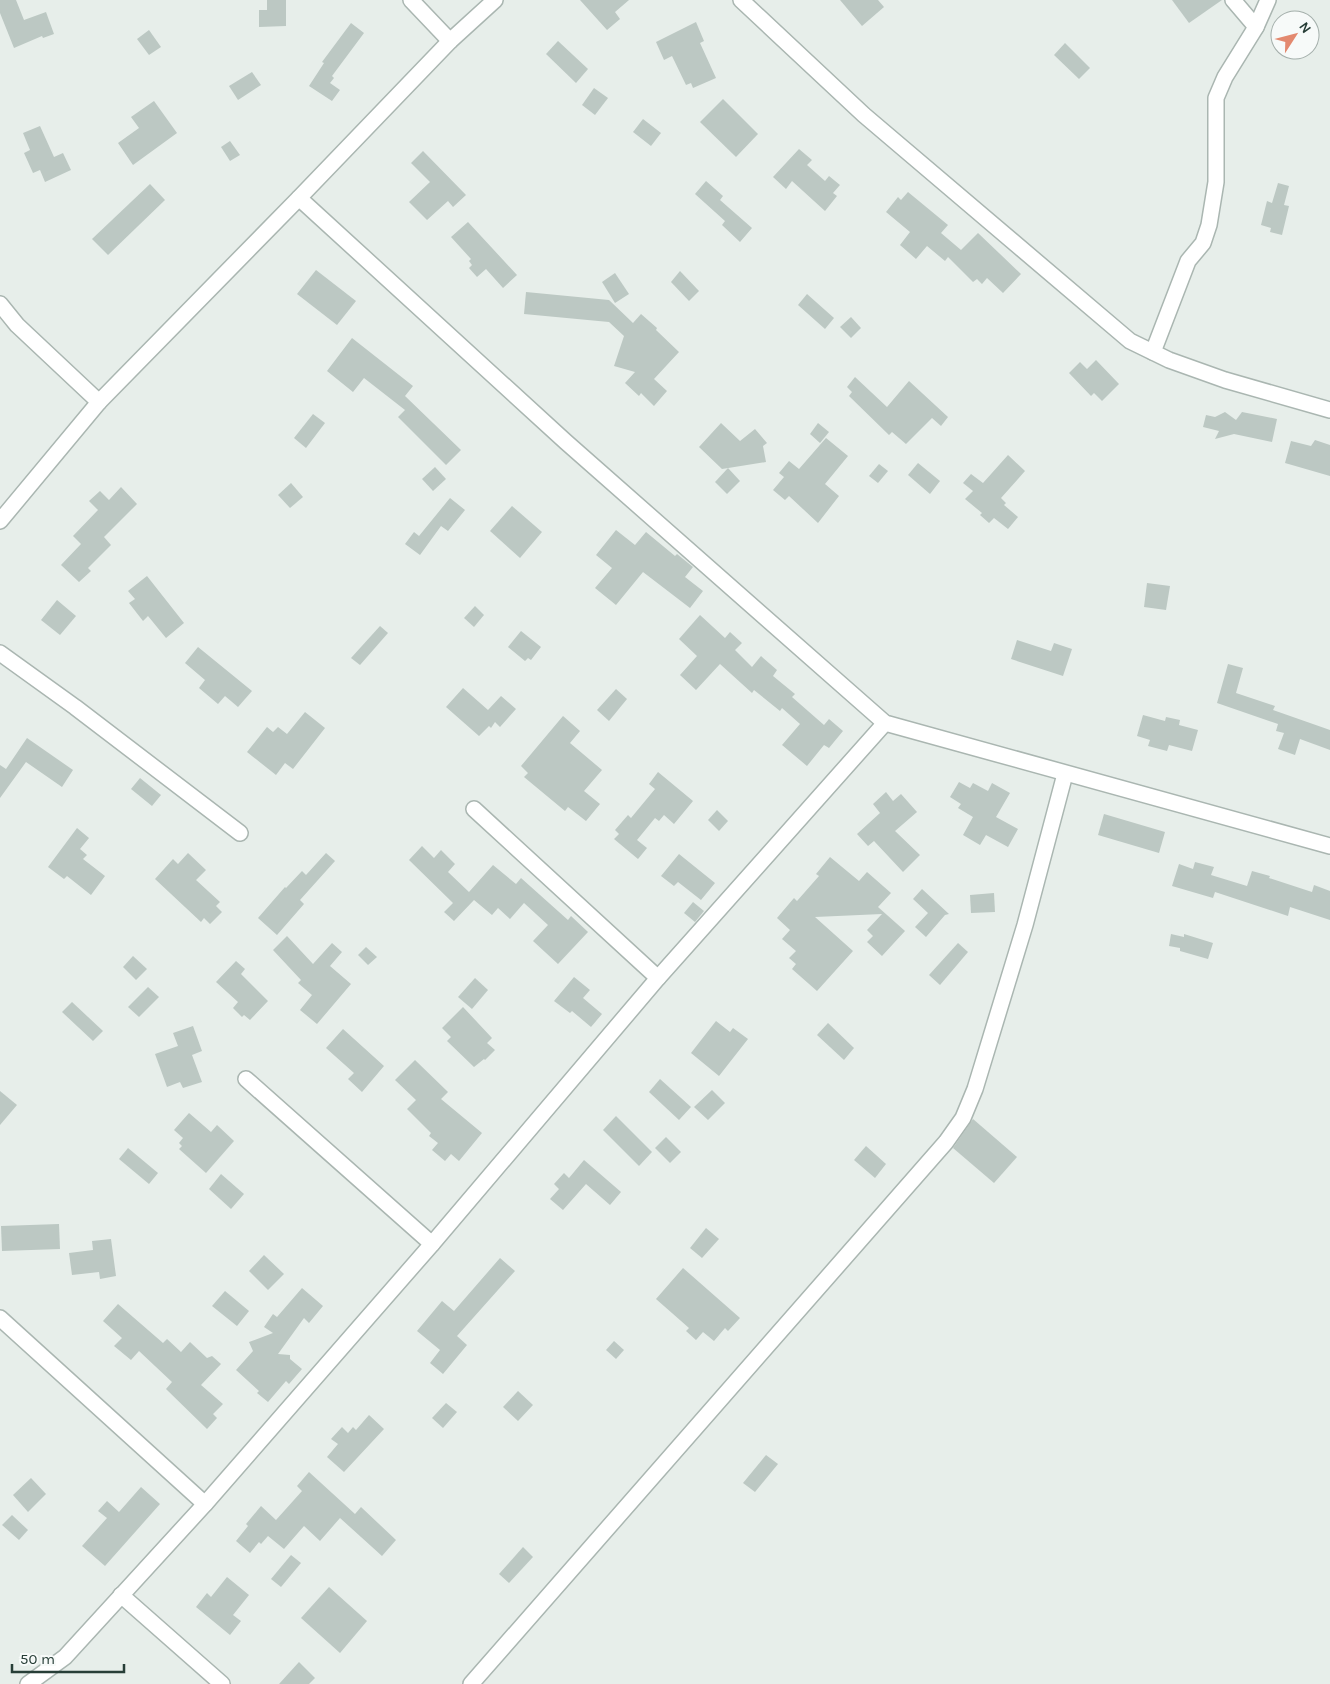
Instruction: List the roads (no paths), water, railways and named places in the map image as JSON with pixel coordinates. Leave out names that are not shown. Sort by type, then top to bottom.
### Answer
[{"type":"street","points":[[411,0],[450,40]]},
{"type":"street","points":[[0,521],[99,402],[299,198],[450,40],[495,0]]},
{"type":"street","points":[[741,0],[864,115],[1130,341],[1169,360],[1225,380],[1330,410]]},
{"type":"street","points":[[1233,0],[1256,27]]},
{"type":"street","points":[[1153,352],[1188,261],[1203,243],[1210,225],[1216,182],[1216,98],[1225,77],[1256,27],[1268,0]]},
{"type":"street","points":[[299,198],[566,442],[885,723],[1330,846]]},
{"type":"street","points":[[0,304],[17,325],[99,402]]},
{"type":"street","points":[[0,653],[75,706],[240,833]]},
{"type":"street","points":[[28,1684],[65,1657],[204,1504],[432,1244],[658,978],[885,723]]},
{"type":"street","points":[[471,1684],[946,1142],[962,1118],[975,1088],[995,1028],[1025,925],[1065,774]]},
{"type":"street","points":[[474,809],[658,978]]},
{"type":"street","points":[[246,1079],[432,1244]]},
{"type":"street","points":[[0,1318],[204,1504]]},
{"type":"street","points":[[121,1595],[222,1684]]}]
